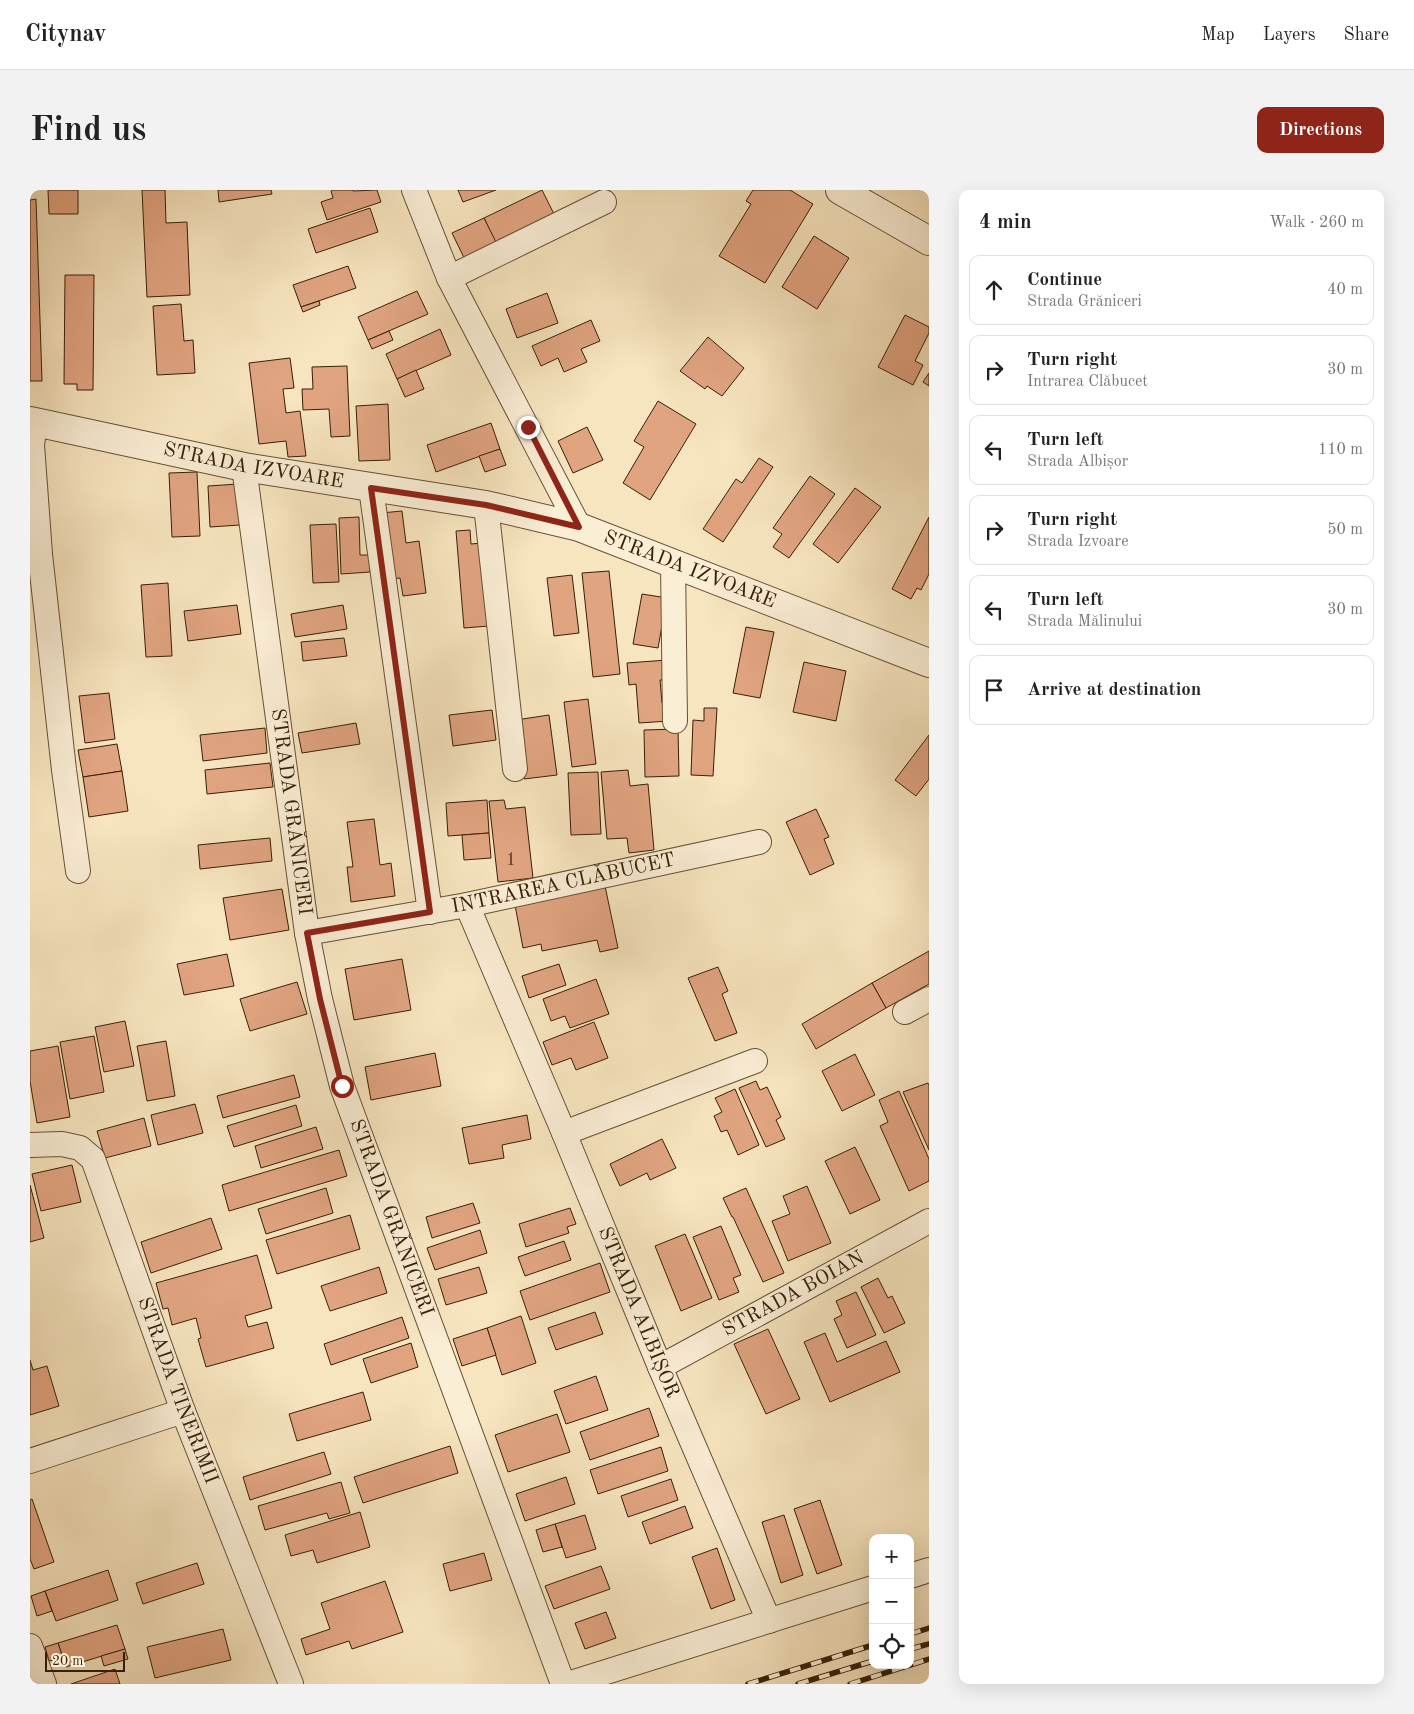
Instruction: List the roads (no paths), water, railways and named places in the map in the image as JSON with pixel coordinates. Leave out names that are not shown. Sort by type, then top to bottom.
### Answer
[{"type":"street","points":[[414,190],[449,278],[579,527]]},
{"type":"street","points":[[840,190],[929,241]]},
{"type":"street","points":[[449,278],[604,202]]},
{"type":"street","points":[[32,422],[32,445],[42,573],[64,770],[78,871]]},
{"type":"street","name":"STRADA IZVOARE","points":[[32,422],[244,467],[486,505],[579,527],[929,663]]},
{"type":"street","name":"STRADA GRĂNICERI","points":[[244,467],[307,933],[320,999],[342,1086],[563,1684]]},
{"type":"street","points":[[371,488],[430,912]]},
{"type":"street","points":[[486,505],[515,769]]},
{"type":"street","points":[[673,563],[675,721]]},
{"type":"street","name":"INTRAREA CLĂBUCET","points":[[307,933],[467,905],[759,842]]},
{"type":"street","name":"STRADA ALBIȘOR","points":[[467,905],[564,1133],[660,1368],[769,1621]]},
{"type":"street","points":[[905,1012],[929,998]]},
{"type":"street","points":[[564,1133],[755,1061]]},
{"type":"street","name":"STRADA TINERIMII","points":[[30,1145],[62,1144],[80,1148],[93,1159],[183,1411],[291,1684]]},
{"type":"street","name":"STRADA BOIAN","points":[[660,1368],[929,1221]]},
{"type":"street","points":[[30,1461],[183,1411]]},
{"type":"street","points":[[914,1575],[929,1570]]},
{"type":"street","points":[[568,1684],[869,1589]]},
{"type":"street","points":[[30,1646],[44,1684]]},
{"type":"railway","points":[[914,1633],[929,1628]]},
{"type":"railway","points":[[914,1648],[929,1644]]},
{"type":"railway","points":[[748,1684],[869,1646]]},
{"type":"railway","points":[[850,1684],[929,1659]]},
{"type":"railway","points":[[798,1684],[869,1662]]}]
